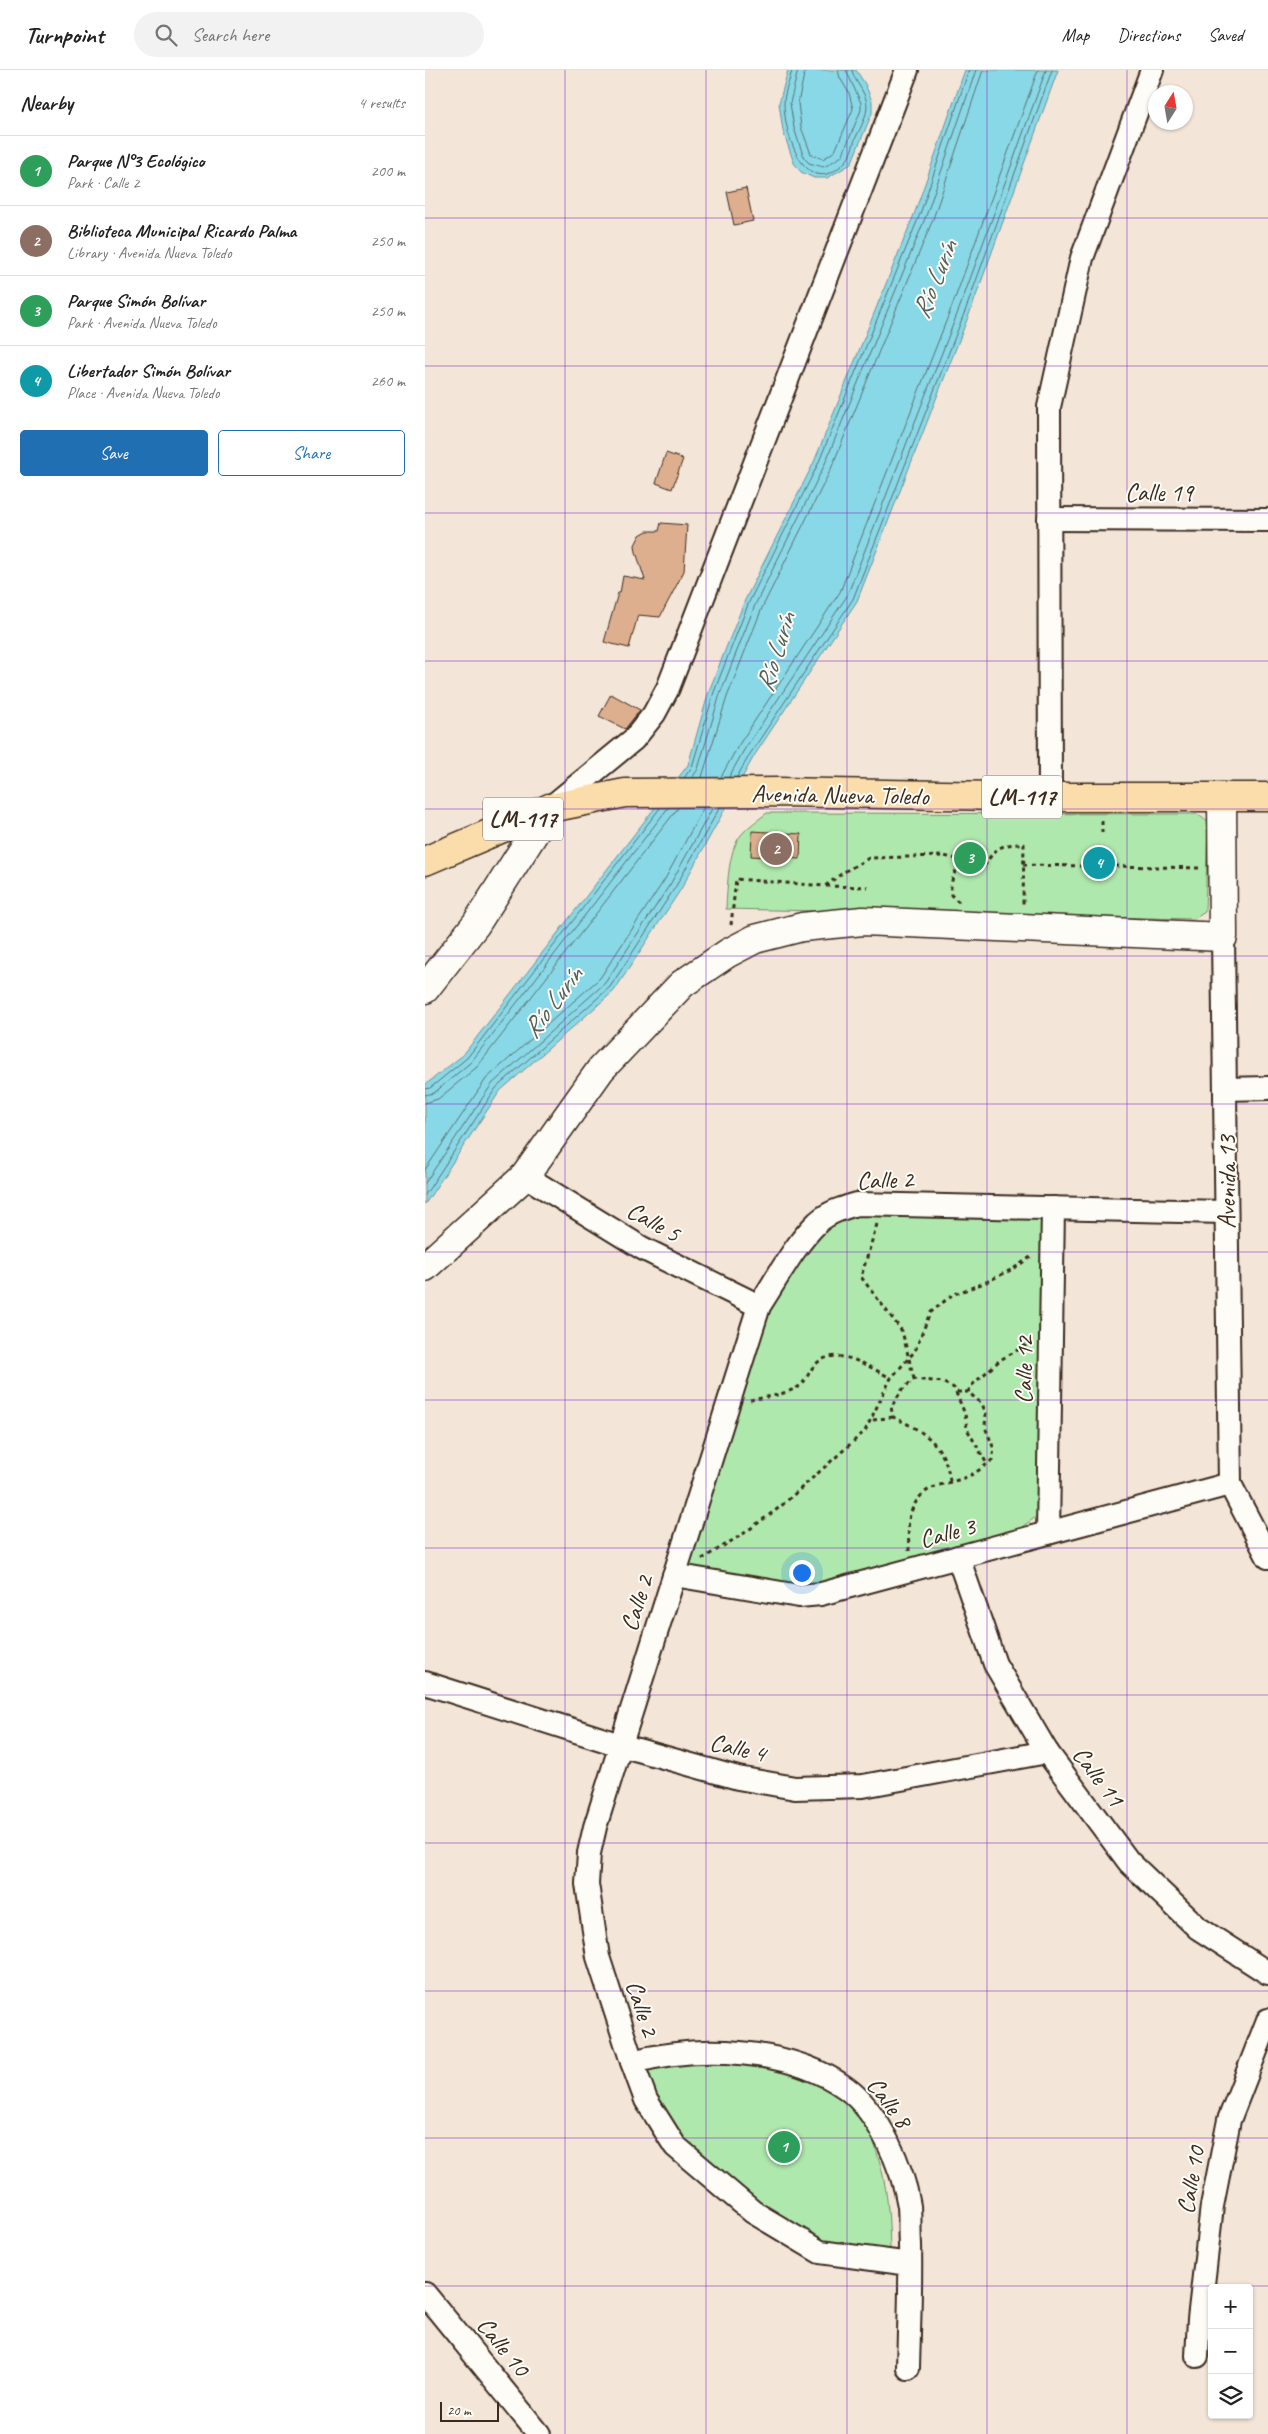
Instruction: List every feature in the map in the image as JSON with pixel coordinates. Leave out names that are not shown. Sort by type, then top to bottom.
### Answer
[{"type":"main road","name":"Avenida Nueva Toledo","points":[[425,861],[550,808],[625,793],[777,792],[1050,797],[1268,797]]},
{"type":"street","points":[[425,989],[476,924],[550,808],[634,739],[655,714],[668,688],[907,70]]},
{"type":"street","points":[[1050,797],[1049,407],[1082,258],[1152,70]]},
{"type":"street","name":"Calle 19","points":[[1049,520],[1268,520]]},
{"type":"street","name":"Avenida 13","points":[[1222,797],[1225,1212],[1231,1484],[1268,1557]]},
{"type":"street","points":[[425,1267],[525,1176],[601,1069],[682,984],[728,953],[755,939],[802,927],[863,921],[1223,937]]},
{"type":"street","points":[[1225,1089],[1268,1088]]},
{"type":"street","name":"Calle 5","points":[[525,1176],[642,1248],[759,1306]]},
{"type":"street","name":"Calle 2","points":[[910,2264],[820,2252],[753,2212],[675,2146],[646,2100],[598,1957],[587,1884],[589,1854],[595,1827],[759,1306],[818,1222],[830,1214],[857,1204],[1225,1212]]},
{"type":"street","name":"Calle 12","points":[[1048,1533],[1053,1208]]},
{"type":"street","name":"Calle 3","points":[[674,1575],[799,1596],[821,1594],[1231,1484]]},
{"type":"street","name":"Calle 11","points":[[958,1557],[995,1664],[1047,1752],[1129,1862],[1198,1928],[1268,1973]]},
{"type":"street","name":"Calle 4","points":[[425,1683],[620,1745],[738,1778],[795,1788],[863,1786],[1047,1752]]},
{"type":"street","name":"Calle 10","points":[[1197,2356],[1199,2319],[1212,2206],[1229,2120],[1268,2020]]},
{"type":"street","name":"Calle 8","points":[[632,2062],[674,2053],[735,2052],[805,2065],[847,2089],[875,2120],[898,2162],[909,2207],[908,2368]]},
{"type":"street","name":"Calle 10","points":[[425,2294],[539,2434]]},
{"type":"path","points":[[825,886],[844,872],[869,858],[944,856],[985,865],[997,850],[1006,844],[1024,844],[1022,928]]},
{"type":"path","points":[[963,860],[953,873],[951,885],[951,895],[963,904]]},
{"type":"path","points":[[1023,865],[1083,866]]},
{"type":"path","points":[[1115,866],[1222,868]]},
{"type":"path","points":[[728,953],[736,879],[825,886],[868,887]]},
{"type":"path","points":[[882,1204],[861,1277],[899,1326],[910,1357],[914,1379]]},
{"type":"path","points":[[674,1575],[743,1534],[780,1507],[865,1431],[891,1378],[915,1352],[930,1313],[952,1295],[984,1283],[1013,1269],[1037,1251],[1037,1261]]},
{"type":"path","points":[[968,1392],[971,1386],[986,1371],[1013,1351],[1036,1340]]},
{"type":"path","points":[[743,1401],[780,1394],[799,1386],[815,1364],[828,1356],[839,1356],[853,1360],[891,1378]]},
{"type":"path","points":[[893,1417],[891,1408],[902,1390],[914,1379],[942,1382],[957,1392],[968,1392],[982,1404],[986,1413],[985,1427],[994,1449],[992,1460],[970,1476],[939,1484],[927,1491],[916,1502],[909,1517],[909,1556]]},
{"type":"path","points":[[957,1392],[967,1419],[967,1429],[987,1464]]},
{"type":"path","points":[[872,1420],[893,1417],[921,1432],[943,1452],[950,1482]]},
{"type":"green space","points":[[767,813],[1197,814],[1208,822],[1205,912],[1194,919],[726,909],[727,884],[733,850],[739,838],[746,830]]},
{"type":"green space","points":[[854,1211],[1043,1216],[1041,1504],[1036,1517],[1019,1529],[820,1587],[680,1571],[769,1306],[810,1240]]},
{"type":"green space","points":[[703,2061],[749,2061],[783,2069],[833,2093],[860,2117],[873,2137],[881,2166],[886,2190],[890,2251],[817,2240],[762,2211],[714,2172],[662,2113],[642,2071]]},
{"type":"water","points":[[788,70],[856,70],[865,84],[872,101],[872,113],[851,164],[827,178],[814,178],[801,172],[794,163],[783,131],[779,103]]},
{"type":"water","name":"Río Lurín","points":[[965,70],[1058,70],[972,307],[857,601],[754,756],[681,889],[614,991],[500,1091],[425,1204],[425,1085],[463,1055],[688,765],[709,691],[745,600],[814,462],[915,212]]},
{"type":"building","points":[[746,188],[753,221],[734,225],[727,192]]},
{"type":"building","points":[[666,453],[683,459],[672,489],[656,483]]},
{"type":"building","points":[[661,523],[687,525],[684,571],[660,617],[638,615],[629,648],[604,642],[618,593],[620,593],[623,576],[645,580],[635,545],[640,535],[647,531],[659,531]]},
{"type":"building","points":[[611,694],[640,710],[625,729],[599,716]]},
{"type":"building","points":[[752,831],[801,834],[800,859],[751,856]]},
{"type":"place","name":"Biblioteca Municipal Ricardo Palma","points":[[776,849]]},
{"type":"place","name":"Parque Simón Bolívar","points":[[970,858]]},
{"type":"place","name":"Libertador Simón Bolívar","points":[[1099,863]]},
{"type":"place","name":"Parque N°3 Ecológico","points":[[784,2147]]}]
